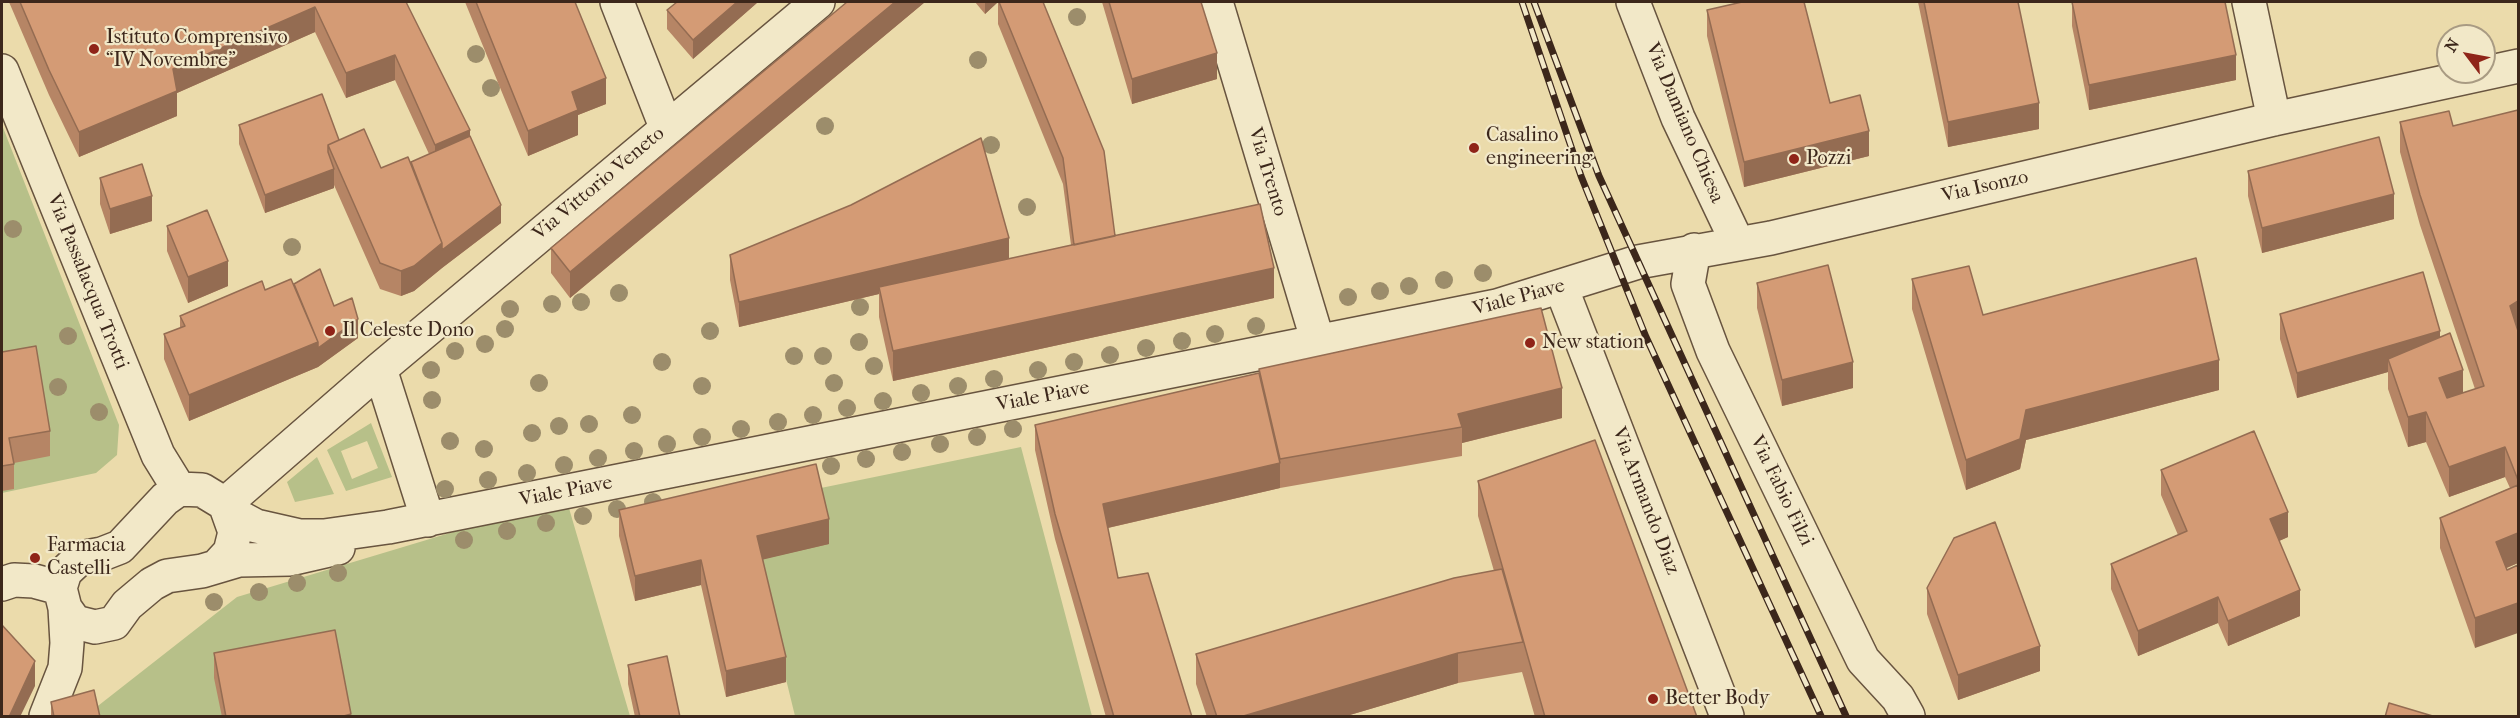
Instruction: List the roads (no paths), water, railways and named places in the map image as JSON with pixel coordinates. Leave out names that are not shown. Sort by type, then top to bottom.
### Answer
[{"type":"street","points":[[617,2],[666,127]]},
{"type":"street","name":"Via Vittorio Veneto","points":[[226,508],[380,369],[666,127],[818,2]]},
{"type":"street","name":"Via Trento","points":[[1216,2],[1318,342]]},
{"type":"street","name":"Via Damiano Chiesa","points":[[1633,2],[1678,118],[1737,242]]},
{"type":"street","points":[[2249,2],[2274,119]]},
{"type":"street","name":"Via Isonzo","points":[[1694,250],[1771,238],[2274,119],[2518,66]]},
{"type":"street","name":"Via Passalacqua Trotti","points":[[2,71],[158,455],[179,489]]},
{"type":"street","name":"Viale Piave","points":[[388,527],[1497,306],[1638,262],[1694,250]]},
{"type":"street","name":"Via Fabio Filzi","points":[[1694,250],[1688,284],[1713,351],[1863,660],[1898,698],[1908,717]]},
{"type":"street","name":"Via Armando Diaz","points":[[1561,286],[1726,717]]},
{"type":"street","points":[[380,369],[428,520]]},
{"type":"street","points":[[65,668],[62,598],[65,572],[80,558],[102,554],[120,547],[165,500],[179,489],[202,490],[256,526],[300,536],[324,536],[388,527]]},
{"type":"street","points":[[218,565],[230,552],[235,532],[226,508]]},
{"type":"street","points":[[46,717],[65,668],[82,648],[114,623],[127,605],[167,576],[202,571],[239,560],[290,559],[326,552],[388,527]]},
{"type":"street","points":[[2,584],[14,580],[34,581],[62,598],[75,622],[95,627],[114,623]]},
{"type":"railway","points":[[1522,2],[1581,176],[1646,337],[1821,716]]},
{"type":"railway","points":[[1534,2],[1599,176],[1846,716]]},
{"type":"place","name":"Istituto Comprensivo “IV Novembre”","points":[[94,49]]},
{"type":"place","name":"Casalino engineering","points":[[1474,148]]},
{"type":"place","name":"Pozzi","points":[[1794,159]]},
{"type":"place","name":"Il Celeste Dono","points":[[330,331]]},
{"type":"place","name":"New station","points":[[1530,343]]},
{"type":"place","name":"Farmacia Castelli","points":[[35,558]]},
{"type":"place","name":"Better Body","points":[[1653,699]]}]
